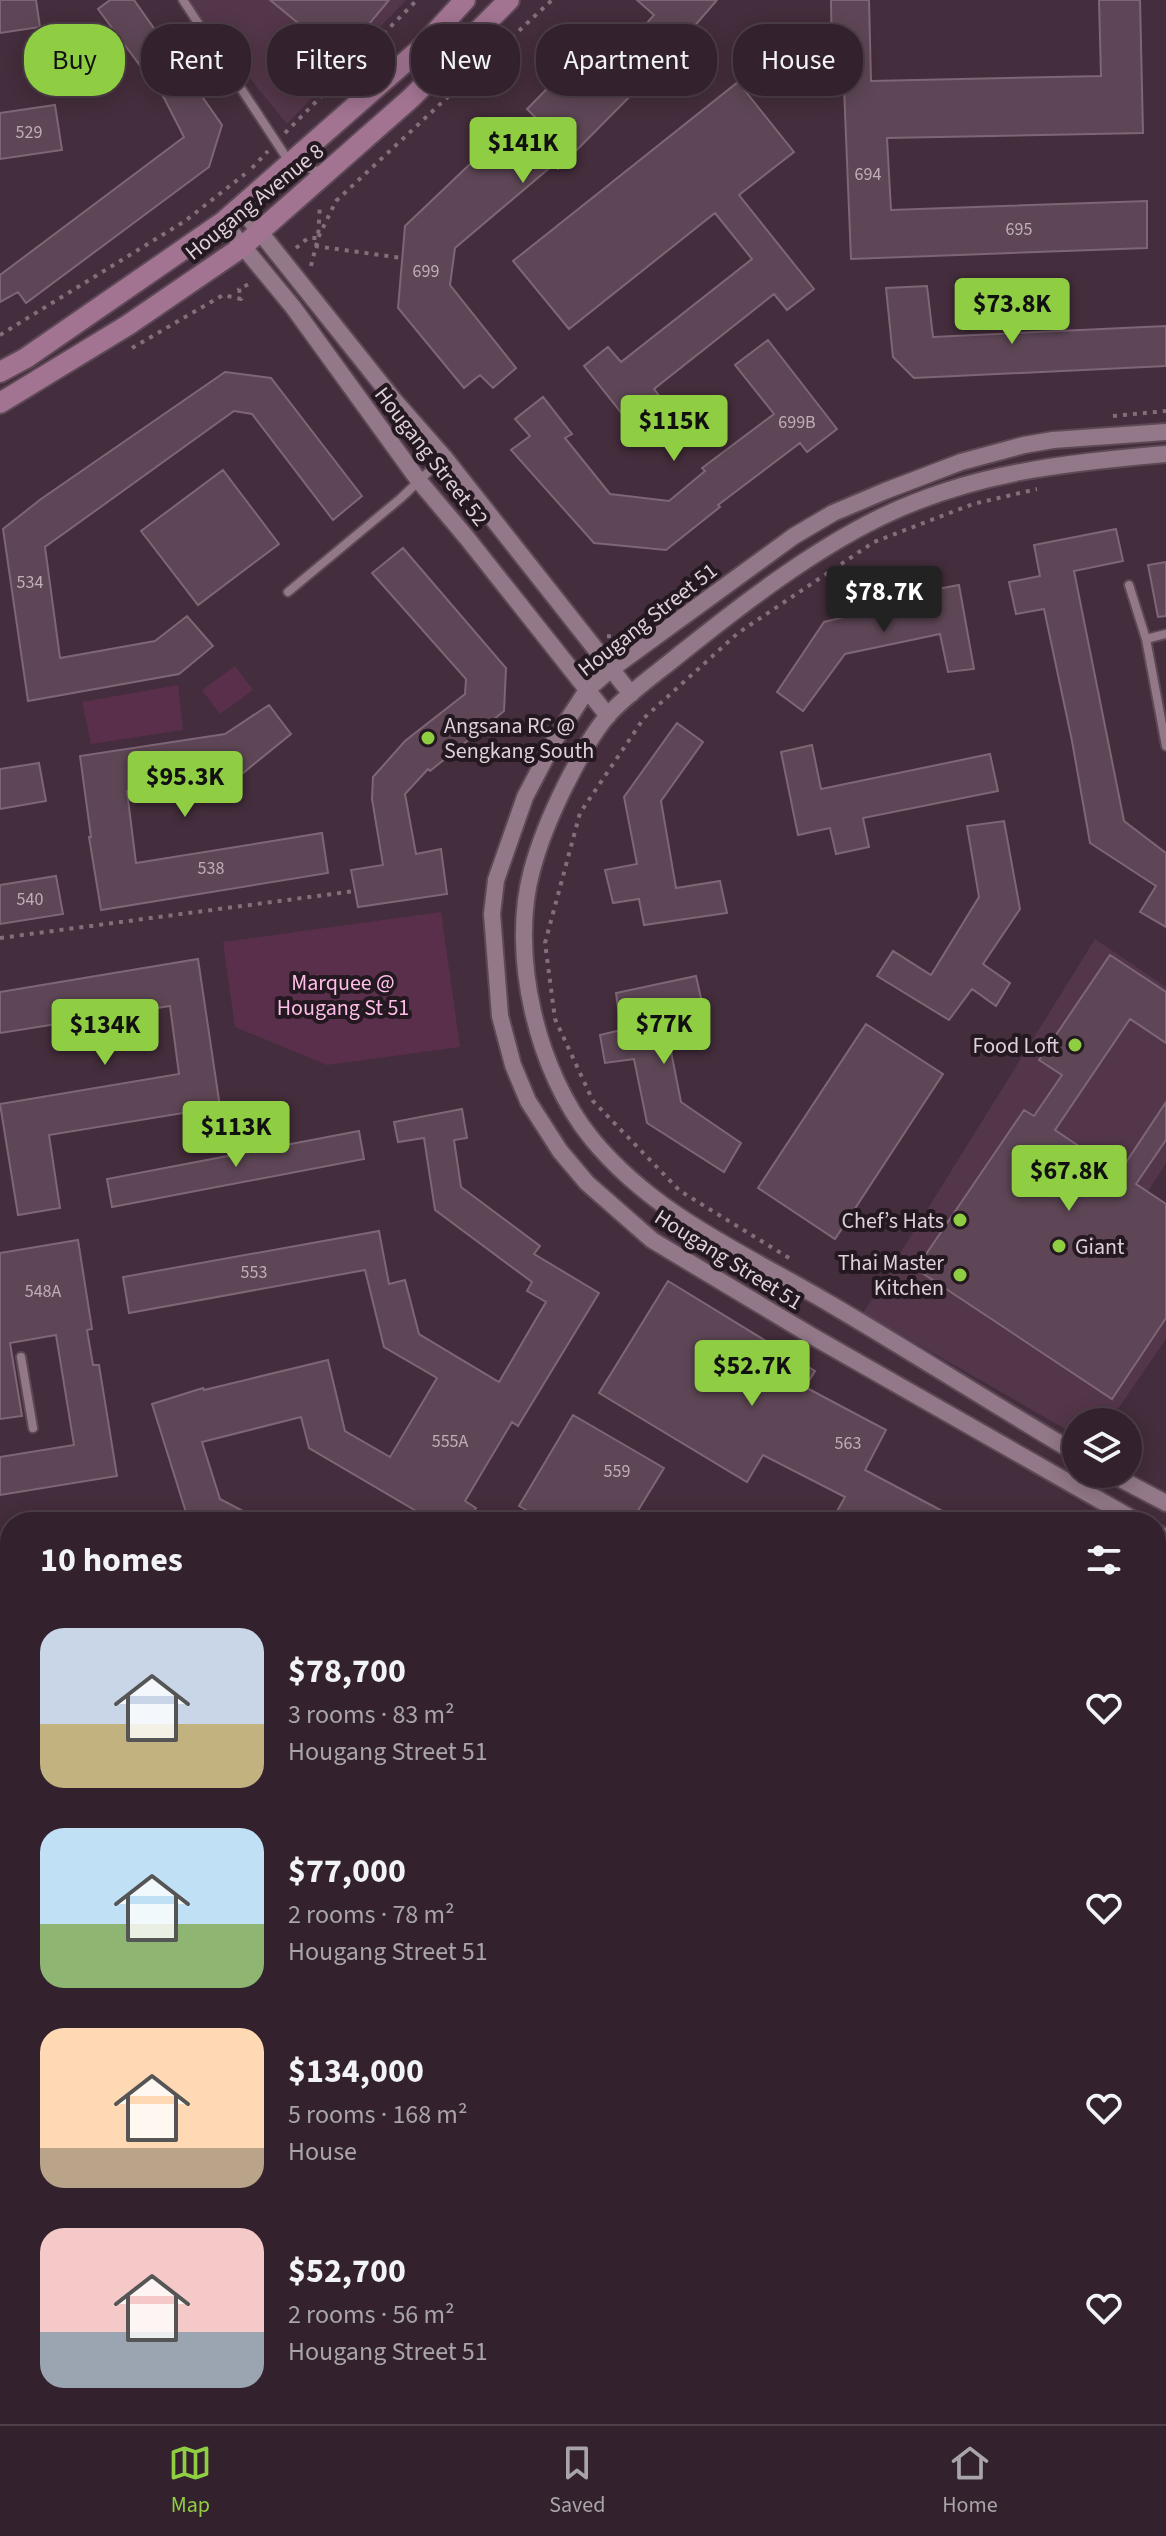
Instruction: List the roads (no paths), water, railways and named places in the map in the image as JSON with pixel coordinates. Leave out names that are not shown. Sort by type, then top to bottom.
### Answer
[{"type":"main road","name":"Hougang Avenue 8","points":[[0,372],[26,358],[223,222],[419,50],[465,0]]},
{"type":"main road","name":"Hougang Avenue 8","points":[[0,403],[128,325],[260,233],[411,98],[509,0]]},
{"type":"street","name":"Hougang Street 52","points":[[240,207],[394,400],[444,457],[631,694]]},
{"type":"street","name":"Hougang Street 52","points":[[223,222],[293,307],[419,481],[608,716]]},
{"type":"street","name":"Hougang Street 51","points":[[1120,1512],[833,1348],[652,1240],[587,1183],[560,1151],[528,1101],[513,1065],[500,1016],[492,914],[496,880],[525,797],[556,738],[587,690],[794,536],[846,507],[961,462],[1011,448],[1053,440],[1166,432]]},
{"type":"street","name":"Hougang Street 51","points":[[1062,1445],[832,1305],[670,1212],[610,1159],[590,1137],[563,1095],[546,1056],[529,989],[523,928],[531,872],[550,816],[578,761],[608,716],[729,614],[785,575],[880,518],[957,488],[1002,474],[1063,463],[1166,454]]},
{"type":"street","points":[[1138,1488],[1166,1503]]},
{"type":"lane","points":[[183,0],[290,163],[317,171],[336,166]]},
{"type":"lane","points":[[288,592],[444,457]]},
{"type":"lane","points":[[1129,585],[1146,639],[1166,746]]},
{"type":"lane","points":[[1146,639],[1166,634]]},
{"type":"lane","points":[[21,1357],[33,1428]]},
{"type":"place","name":"Angsana RC @ Sengkang South","points":[[428,738]]},
{"type":"place","name":"Food Loft","points":[[1075,1045]]},
{"type":"place","name":"Chef’s Hats","points":[[960,1220]]},
{"type":"place","name":"Giant","points":[[1059,1246]]},
{"type":"place","name":"Thai Master Kitchen","points":[[960,1275]]},
{"type":"park label","name":"Marquee @ Hougang St 51","points":[[343,994]]}]
